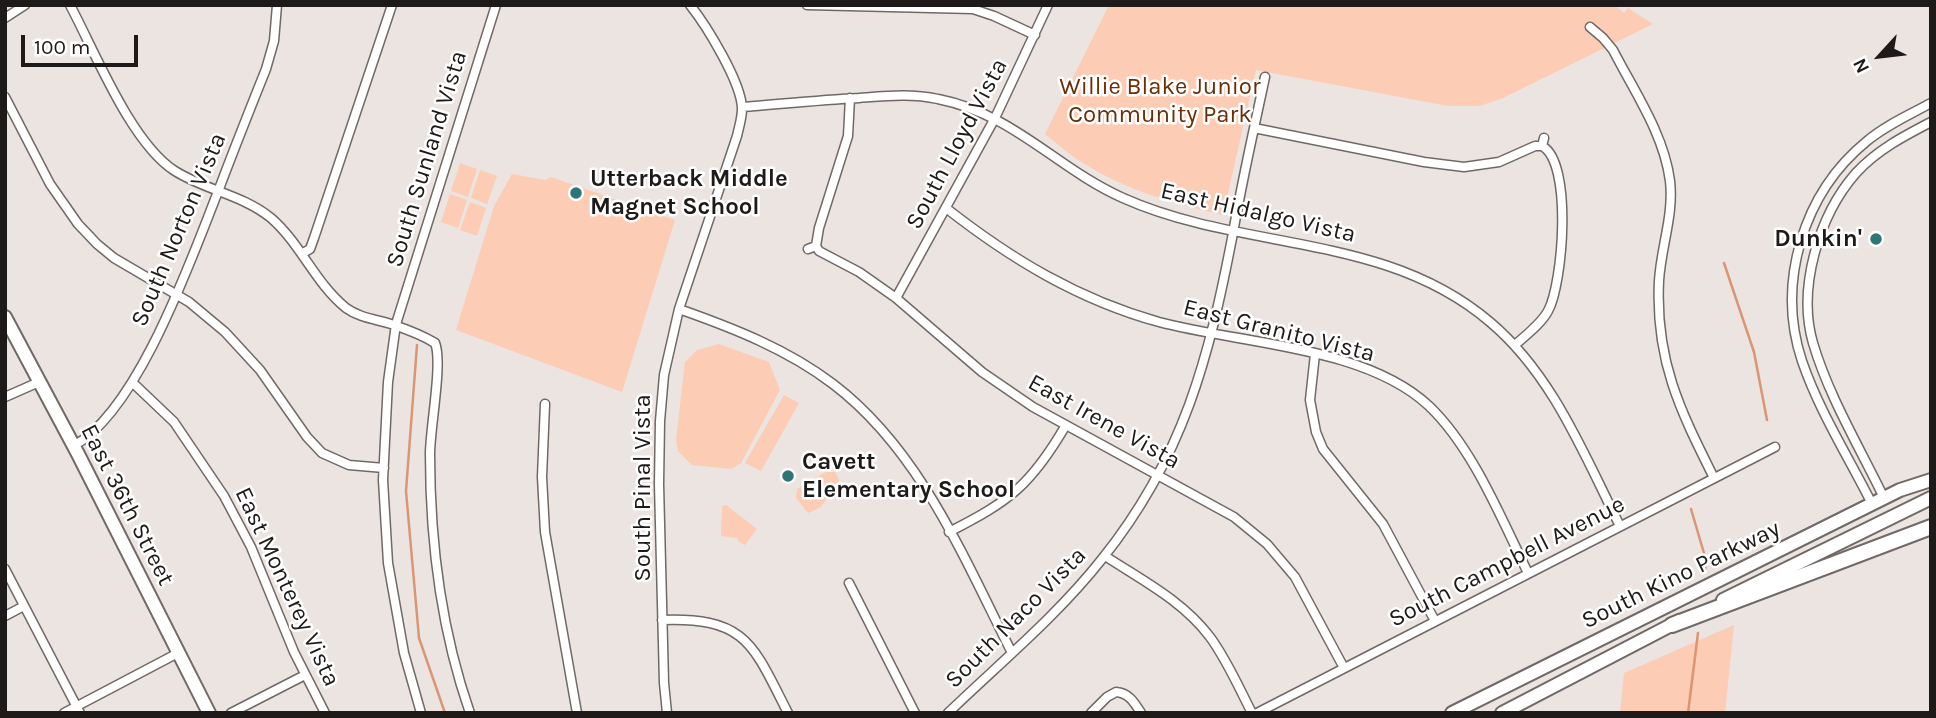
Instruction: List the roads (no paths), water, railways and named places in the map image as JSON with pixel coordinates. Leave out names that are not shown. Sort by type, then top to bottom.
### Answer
[{"type":"highway","points":[[1672,625],[1931,527]]},
{"type":"main road","name":"East 36th Street","points":[[5,317],[74,446],[209,713]]},
{"type":"main road","name":"South Kino Parkway","points":[[1452,713],[1900,490],[1931,480]]},
{"type":"main road","name":"South Kino Parkway","points":[[1502,713],[1515,709],[1672,625],[1931,498]]},
{"type":"main road","points":[[1878,501],[1894,516]]},
{"type":"main road","points":[[1878,501],[1881,522]]},
{"type":"main road","points":[[1593,642],[1602,661]]},
{"type":"street","points":[[8,14],[25,5]]},
{"type":"street","points":[[70,5],[144,141],[174,170],[243,201],[270,218],[288,235],[345,307],[365,318],[396,325],[435,343],[438,350],[430,453],[435,558],[448,635],[470,713]]},
{"type":"street","name":"South Norton Vista","points":[[74,446],[87,439],[133,383],[176,294],[271,56],[277,5]]},
{"type":"street","points":[[303,253],[310,249],[314,238],[392,5]]},
{"type":"street","name":"South Sunland Vista","points":[[421,713],[404,653],[390,576],[385,528],[384,468],[388,382],[396,325],[496,5]]},
{"type":"street","points":[[690,5],[731,73],[743,107]]},
{"type":"street","points":[[807,5],[973,9],[1035,35]]},
{"type":"street","name":"South Lloyd Vista","points":[[896,298],[995,118],[1048,5]]},
{"type":"street","points":[[1590,27],[1604,38],[1613,50],[1656,133],[1668,168],[1670,208],[1661,261],[1659,297],[1662,343],[1679,407],[1714,478]]},
{"type":"street","name":"South Naco Vista","points":[[948,713],[1078,588],[1105,555],[1143,502],[1185,421],[1213,334],[1265,77]]},
{"type":"street","name":"East Hidalgo Vista","points":[[743,107],[922,96],[972,108],[1029,138],[1072,170],[1122,197],[1188,221],[1363,257],[1413,273],[1469,305],[1515,345],[1556,400],[1620,526]]},
{"type":"street","points":[[5,97],[50,184],[78,224],[114,258],[176,294],[210,319],[260,370],[307,437],[322,453],[349,465],[384,468]]},
{"type":"street","name":"East Irene Vista","points":[[850,99],[848,136],[812,247],[859,272],[896,298],[982,372],[1033,407],[1234,517],[1280,557],[1308,599],[1344,668]]},
{"type":"street","points":[[1878,501],[1815,391],[1803,363],[1792,314],[1791,290],[1797,252],[1810,216],[1837,172],[1868,140],[1931,103]]},
{"type":"street","name":"South Pinal Vista","points":[[667,713],[662,620],[660,421],[664,375],[679,309],[737,136],[743,107]]},
{"type":"street","points":[[1878,501],[1812,340],[1809,320],[1809,272],[1823,230],[1836,203],[1856,174],[1888,146],[1931,122]]},
{"type":"street","points":[[1254,128],[1436,164],[1464,167],[1499,162],[1544,142],[1560,178],[1563,197],[1556,289],[1543,318],[1515,345]]},
{"type":"street","name":"East Granito Vista","points":[[946,208],[993,245],[1081,294],[1120,310],[1213,334],[1359,365],[1397,383],[1428,405],[1455,435],[1528,573]]},
{"type":"street","points":[[679,309],[748,334],[831,382],[893,442],[929,493],[1012,653]]},
{"type":"street","points":[[1315,354],[1310,400],[1315,432],[1323,449],[1383,524],[1435,621]]},
{"type":"street","points":[[5,397],[39,382]]},
{"type":"street","name":"East Monterey Vista","points":[[133,383],[174,422],[224,496],[256,557],[305,675],[325,713]]},
{"type":"street","points":[[545,404],[542,477],[545,532],[577,713]]},
{"type":"street","points":[[949,531],[982,515],[1013,495],[1040,467],[1066,425]]},
{"type":"street","name":"South Campbell Avenue","points":[[1255,713],[1268,710],[1344,668],[1775,447]]},
{"type":"street","points":[[1105,555],[1193,617],[1213,640],[1255,713]]},
{"type":"street","points":[[5,569],[78,709]]},
{"type":"street","points":[[849,583],[915,713]]},
{"type":"street","points":[[5,616],[24,606]]},
{"type":"street","points":[[662,620],[710,621],[743,639],[761,661],[788,713]]},
{"type":"street","points":[[64,713],[78,709],[178,653]]},
{"type":"street","points":[[231,713],[305,675]]},
{"type":"street","points":[[1091,713],[1111,694],[1122,688],[1141,713]]},
{"type":"waterway","points":[[1724,263],[1754,352],[1767,420]]},
{"type":"waterway","points":[[417,345],[406,491],[419,638],[445,713]]},
{"type":"waterway","points":[[1691,509],[1706,560],[1705,570]]},
{"type":"waterway","points":[[1688,713],[1698,633]]},
{"type":"place","name":"Utterback Middle Magnet School","points":[[576,193]]},
{"type":"place","name":"Dunkin'","points":[[1876,239]]},
{"type":"place","name":"Cavett Elementary School","points":[[788,476]]},
{"type":"park label","name":"Willie Blake Junior Community Park","points":[[1160,101]]}]
